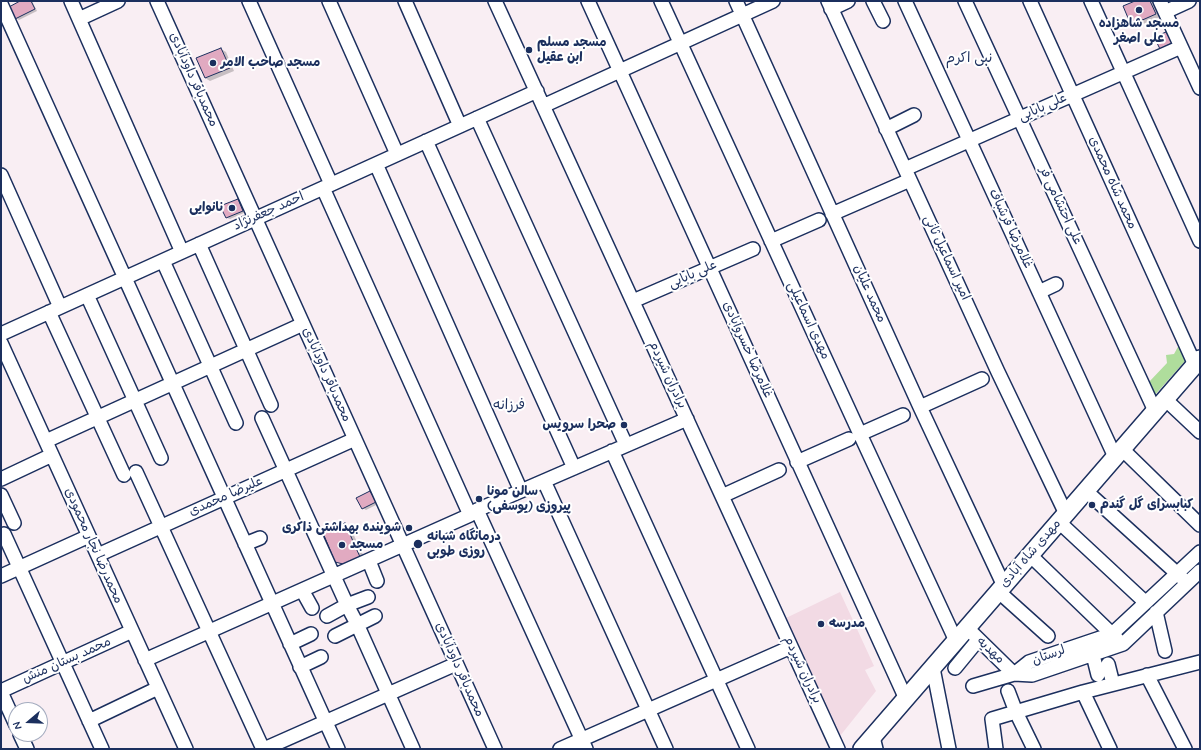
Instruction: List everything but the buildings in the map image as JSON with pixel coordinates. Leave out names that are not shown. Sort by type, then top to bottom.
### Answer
[{"type":"main road","name":"مهدی شاه آبادی","points":[[870,745],[906,699],[933,668],[967,636],[1001,589],[1198,362]]},
{"type":"street","points":[[71,1],[182,252]]},
{"type":"street","points":[[79,19],[118,1]]},
{"type":"street","name":"محمدباقر داودآبادی","points":[[157,1],[495,749]]},
{"type":"street","points":[[249,1],[327,186],[474,513],[584,744]]},
{"type":"street","points":[[328,1],[398,154]]},
{"type":"street","points":[[405,1],[460,126]]},
{"type":"street","name":"برادران شیردم","points":[[495,1],[838,749]]},
{"type":"street","name":"غلامرضا خسروآبادی","points":[[588,1],[906,699]]},
{"type":"street","name":"مهدی اسماعیلی","points":[[661,1],[771,241],[854,437],[967,636]]},
{"type":"street","name":"محمد علیان","points":[[736,1],[1001,589]]},
{"type":"street","points":[[544,106],[773,1]]},
{"type":"street","points":[[830,5],[848,1]]},
{"type":"street","points":[[873,1],[883,22]]},
{"type":"street","name":"غلامرضا فرشباف","points":[[905,1],[1039,292],[1118,453]]},
{"type":"street","name":"علی احتشامی فر","points":[[966,1],[1019,118],[1160,405]]},
{"type":"street","name":"محمد شاه محمدی","points":[[1030,1],[1072,95],[1198,362]]},
{"type":"street","points":[[1091,1],[1200,241]]},
{"type":"street","points":[[1189,1],[1163,6],[1200,88]]},
{"type":"street","points":[[1,4],[338,749]]},
{"type":"street","name":"امیر اسماعیل ثانی","points":[[830,5],[998,372],[1062,518]]},
{"type":"street","name":"علی بابایی","points":[[832,214],[969,140],[1181,47]]},
{"type":"street","name":"احمد جعفرنژاد","points":[[1,334],[536,91]]},
{"type":"street","points":[[886,129],[914,115]]},
{"type":"street","points":[[477,118],[626,445]]},
{"type":"street","points":[[426,141],[574,468]]},
{"type":"street","points":[[376,164],[521,491]]},
{"type":"street","points":[[1,175],[97,417],[161,526],[263,749],[456,664]]},
{"type":"street","points":[[771,241],[819,220]]},
{"type":"street","points":[[199,244],[271,405]]},
{"type":"street","name":"علی بابایی","points":[[633,301],[753,248]]},
{"type":"street","points":[[163,261],[236,423]]},
{"type":"street","points":[[1039,292],[1056,284]]},
{"type":"street","points":[[87,295],[161,458]]},
{"type":"street","points":[[46,441],[303,324]]},
{"type":"street","name":"محمدرضا نجار محمودی","points":[[1,342],[186,749]]},
{"type":"street","points":[[920,407],[982,379]]},
{"type":"street","points":[[1160,405],[1200,432]]},
{"type":"street","points":[[797,462],[903,415]]},
{"type":"street","points":[[262,418],[347,605],[358,624],[413,749]]},
{"type":"street","points":[[146,660],[369,561],[521,491],[687,419]]},
{"type":"street","name":"علیرضا محمدی","points":[[98,555],[355,439]]},
{"type":"street","points":[[612,451],[748,749]]},
{"type":"street","points":[[1118,453],[1200,525]]},
{"type":"street","points":[[1,479],[52,455]]},
{"type":"street","points":[[722,496],[779,470]]},
{"type":"street","points":[[544,481],[666,749]]},
{"type":"street","points":[[1086,491],[1187,582]]},
{"type":"street","points":[[1,495],[14,524]]},
{"type":"street","points":[[1062,518],[1145,602]]},
{"type":"street","points":[[4,534],[102,749]]},
{"type":"street","points":[[1,576],[89,536]]},
{"type":"street","points":[[245,544],[260,538]]},
{"type":"street","name":"لرستان","points":[[1014,674],[1029,662],[1112,634],[1200,552]]},
{"type":"street","points":[[1030,555],[1122,644]]},
{"type":"street","points":[[369,561],[377,581]]},
{"type":"street","points":[[1188,562],[1199,574]]},
{"type":"street","name":"لرستان","points":[[1014,674],[1032,675],[1122,644],[1187,582],[1199,574]]},
{"type":"street","points":[[1001,589],[1048,636]]},
{"type":"street","points":[[302,590],[312,608]]},
{"type":"street","points":[[327,616],[347,605],[368,597]]},
{"type":"street","points":[[1156,612],[1165,651]]},
{"type":"street","points":[[335,636],[375,616]]},
{"type":"street","name":"محمد بستان منش","points":[[1,692],[132,631]]},
{"type":"street","points":[[290,644],[311,634]]},
{"type":"street","points":[[955,668],[967,636]]},
{"type":"street","name":"مهدیه","points":[[967,636],[1014,674]]},
{"type":"street","points":[[560,749],[584,744],[648,710],[791,647]]},
{"type":"street","points":[[1093,655],[1098,675]]},
{"type":"street","points":[[300,667],[321,657]]},
{"type":"street","points":[[996,749],[992,719],[1083,692],[1200,662]]},
{"type":"street","points":[[1108,664],[1114,684]]},
{"type":"street","points":[[933,668],[949,749]]},
{"type":"street","points":[[973,686],[1014,674]]},
{"type":"street","points":[[1147,675],[1185,749]]},
{"type":"street","points":[[89,721],[158,688]]},
{"type":"street","points":[[1008,691],[1016,712],[1034,749]]},
{"type":"street","points":[[1,692],[8,707]]},
{"type":"street","points":[[1083,692],[1110,749]]},
{"type":"shaded area","points":[[840,592],[874,666],[865,670],[876,691],[840,736],[786,618]]},
{"type":"green space","points":[[1179,345],[1185,361],[1154,396],[1149,382],[1167,363],[1166,355],[1174,354]]},
{"type":"place","name":"مسجد شاهزاده علی اصغر","points":[[1139,10]]},
{"type":"place","name":"مسجد مسلم ابن عقیل","points":[[529,50]]},
{"type":"place","name":"مسجد صاحب الامر","points":[[213,63]]},
{"type":"place","name":"نانوایی","points":[[232,208]]},
{"type":"place","name":"صحرا سرویس","points":[[624,425]]},
{"type":"place","name":"سالن مونا پیروزی (یوسفی)","points":[[479,499]]},
{"type":"place","name":"کبابسرای گل گندم","points":[[1092,505]]},
{"type":"place","name":"شوینده بهداشتی ذاکری","points":[[409,528]]},
{"type":"place","name":"درمانگاه شبانه روزی طوبی","points":[[418,544]]},
{"type":"place","name":"مسجد","points":[[342,545]]},
{"type":"place","name":"مدرسه","points":[[821,624]]},
{"type":"district","name":"نبی اکرم","points":[[969,59]]},
{"type":"district","name":"فرزانه","points":[[509,406]]}]
